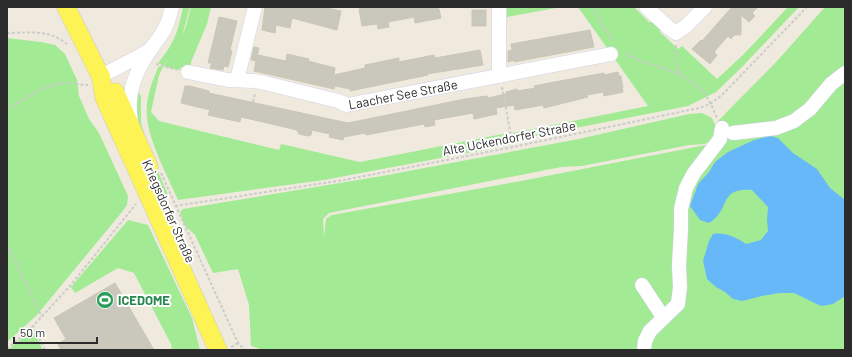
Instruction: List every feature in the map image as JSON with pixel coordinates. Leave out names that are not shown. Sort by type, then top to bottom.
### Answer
[{"type":"main road","name":"Kriegsdorfer Straße","points":[[66,7],[96,79],[149,195],[230,347]]},
{"type":"main road","name":"Kriegsdorfer Straße","points":[[96,79],[115,92],[230,347]]},
{"type":"street","points":[[132,128],[130,108],[132,89],[138,68],[161,36],[172,7]]},
{"type":"street","points":[[237,80],[255,7]]},
{"type":"street","points":[[499,7],[499,76]]},
{"type":"street","points":[[646,7],[676,33],[686,26],[705,7]]},
{"type":"street","points":[[96,79],[136,58],[154,45]]},
{"type":"street","name":"Laacher See Straße","points":[[188,72],[228,80],[264,83],[338,101],[348,105],[617,53]]},
{"type":"street","points":[[644,350],[645,341],[650,331],[678,304],[682,228],[681,209],[686,188],[694,173],[727,131],[776,128],[794,122],[810,110],[830,84],[845,73]]},
{"type":"street","points":[[642,285],[663,317]]},
{"type":"path","points":[[594,7],[617,53],[679,73],[701,90],[727,131]]},
{"type":"path","name":"Alte Uckendorfer Straße","points":[[230,347],[175,206],[344,180],[687,111],[710,104],[722,95],[806,7]]},
{"type":"path","points":[[7,33],[27,32],[48,35],[58,38],[72,47]]},
{"type":"path","points":[[676,33],[676,62],[679,73]]},
{"type":"path","points":[[154,63],[164,67],[188,72]]},
{"type":"path","points":[[499,76],[513,147]]},
{"type":"path","points":[[7,109],[58,83],[96,79]]},
{"type":"path","points":[[7,349],[42,317],[70,286],[140,198],[149,195]]},
{"type":"path","points":[[7,244],[42,317]]},
{"type":"path","points":[[33,326],[45,350]]},
{"type":"path","points":[[230,347],[245,350]]},
{"type":"green space","points":[[183,7],[190,7],[182,36],[191,7],[211,7],[207,24],[191,62],[193,69],[181,67],[180,70],[164,67],[171,54],[164,66],[158,63],[172,44]]},
{"type":"green space","points":[[507,7],[561,7],[507,17]]},
{"type":"green space","points":[[578,7],[634,7],[649,22],[655,22],[660,26],[660,32],[678,49],[682,46],[717,79],[744,54],[788,7],[799,7],[716,92],[688,106],[514,140],[513,133],[648,106]]},
{"type":"green space","points":[[825,7],[845,7],[845,350],[264,350],[251,346],[249,305],[238,269],[213,273],[195,235],[184,225],[180,212],[183,209],[382,176],[579,139],[689,114],[702,113],[712,118],[717,129],[713,139],[705,144],[689,145],[582,166],[561,167],[329,213],[323,219],[324,237],[326,219],[332,215],[521,181],[711,144],[719,130],[718,121],[778,60]]},
{"type":"green space","points":[[7,38],[55,45],[65,54],[77,80],[79,96],[89,119],[99,133],[128,196],[127,205],[122,212],[36,316],[7,342]]},
{"type":"green space","points":[[159,66],[163,67],[159,75],[151,112],[159,121],[279,150],[281,144],[360,162],[508,133],[510,145],[324,180],[178,200],[164,170],[148,127],[148,97]]},
{"type":"green space","points":[[134,93],[139,93],[141,96],[141,123],[153,160],[169,197],[168,198],[166,197],[154,169],[136,119]]},
{"type":"green space","points":[[128,220],[148,225],[192,318],[200,350],[172,350],[171,344],[134,273],[118,268],[75,293],[71,287]]},
{"type":"green space","points":[[31,330],[35,334],[43,350],[8,350]]},
{"type":"water","points":[[770,136],[778,138],[793,153],[817,169],[830,188],[845,200],[845,296],[833,304],[821,306],[794,293],[779,293],[742,301],[733,299],[707,279],[703,261],[709,241],[713,234],[730,236],[746,244],[761,240],[768,231],[768,207],[752,190],[741,190],[734,192],[729,196],[716,218],[709,223],[700,220],[690,206],[698,184],[709,172],[715,162],[728,152],[754,140]]},
{"type":"building","points":[[265,7],[323,7],[341,11],[337,30],[292,18],[290,28],[276,25],[275,33],[262,30]]},
{"type":"building","points":[[368,7],[437,7],[441,18],[415,23],[414,17],[388,22],[389,27],[378,29],[377,24],[362,26],[359,9]]},
{"type":"building","points":[[732,7],[758,7],[752,13],[755,16],[749,22],[741,15],[741,35],[734,35],[731,39],[728,36],[714,52],[717,55],[710,64],[692,49],[701,40],[702,41]]},
{"type":"building","points":[[472,10],[486,10],[486,26],[472,26]]},
{"type":"building","points":[[219,17],[237,21],[230,50],[232,51],[228,67],[224,66],[223,70],[210,68],[212,63],[208,63]]},
{"type":"building","points":[[590,30],[594,47],[508,62],[508,51],[512,50],[511,44]]},
{"type":"building","points":[[254,47],[259,48],[256,61],[251,60]]},
{"type":"building","points":[[480,50],[483,65],[427,74],[428,75],[350,91],[350,89],[335,86],[334,89],[254,71],[258,55],[286,61],[287,54],[309,59],[308,61],[335,68],[334,75],[365,68],[365,65],[399,58],[399,62],[434,55],[435,58]]},
{"type":"building","points":[[618,72],[619,76],[621,76],[623,92],[604,96],[603,92],[587,95],[588,97],[544,108],[543,105],[515,110],[514,105],[496,108],[497,114],[474,119],[473,113],[434,120],[435,125],[425,127],[424,124],[366,135],[365,133],[344,137],[343,140],[329,137],[330,134],[312,130],[311,135],[308,136],[299,134],[297,130],[241,117],[240,122],[208,115],[210,110],[181,103],[185,86],[190,86],[209,91],[209,93],[348,123],[465,99],[487,96],[488,98],[506,94],[506,92],[517,89],[517,91],[535,88],[534,86],[549,83],[604,73],[604,75]]},
{"type":"building","name":"ICEDOME","points":[[115,283],[154,350],[61,350],[58,344],[66,339],[54,318]]},
{"type":"place","name":"ICEDOME","points":[[105,300]]}]
